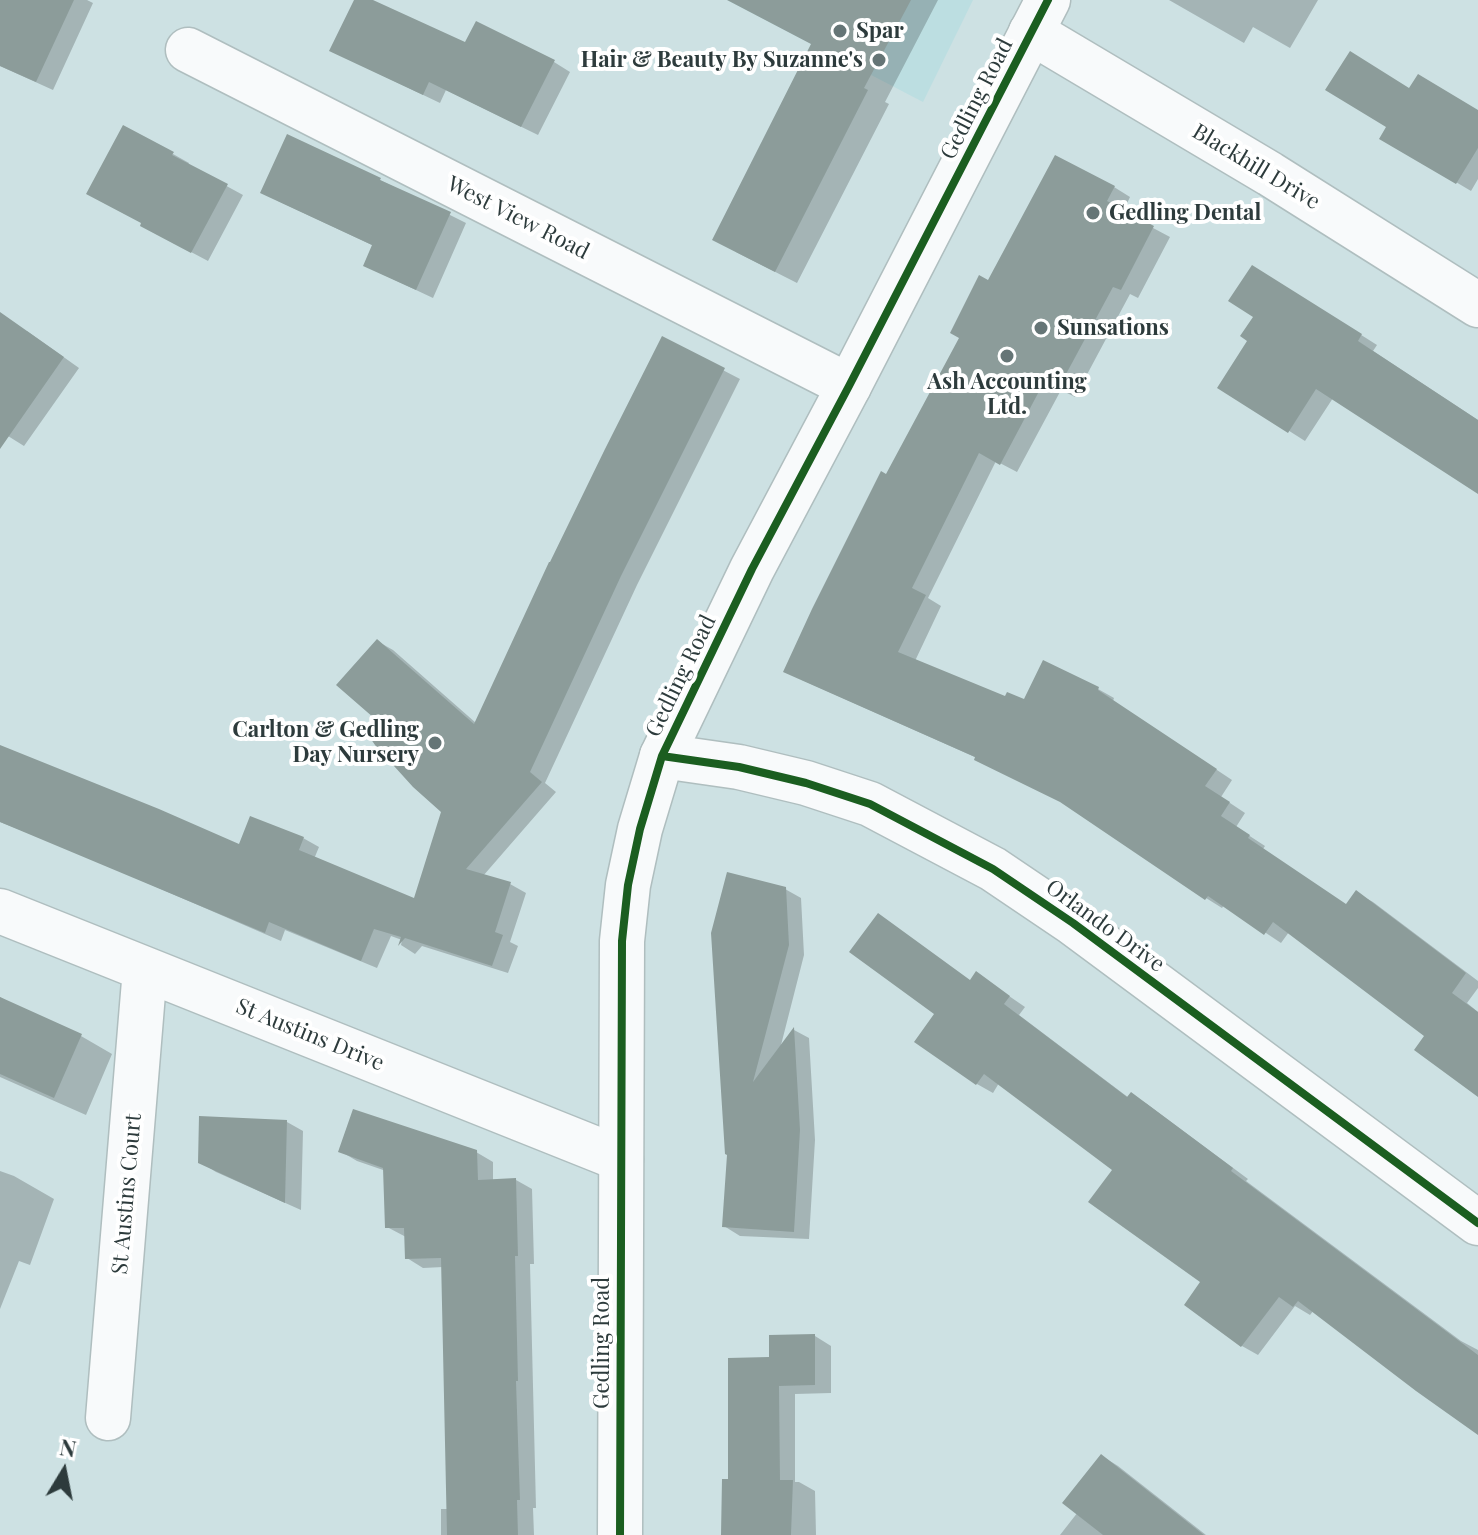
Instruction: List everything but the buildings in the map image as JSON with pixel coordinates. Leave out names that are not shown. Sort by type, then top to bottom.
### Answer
[{"type":"street","name":"Blackhill Drive","points":[[1039,16],[1270,174],[1478,305]]},
{"type":"street","name":"Gedling Road","points":[[620,1535],[622,941],[628,885],[640,829],[662,756],[752,569],[1039,16]]},
{"type":"street","name":"West View Road","points":[[188,50],[849,386]]},
{"type":"street","name":"Orlando Drive","points":[[662,756],[739,767],[806,783],[870,804],[993,869],[1073,923],[1478,1223]]},
{"type":"street","name":"St Austins Drive","points":[[0,911],[621,1159]]},
{"type":"street","name":"St Austins Court","points":[[108,1418],[145,969]]},
{"type":"shaded area","points":[[727,0],[973,0],[923,102]]},
{"type":"cycle path","points":[[620,1535],[622,941],[628,885],[640,829],[662,756],[752,569],[1048,0]]},
{"type":"cycle path","points":[[662,756],[739,767],[806,783],[870,804],[993,869],[1073,923],[1478,1223]]},
{"type":"place","name":"Spar","points":[[840,31]]},
{"type":"place","name":"Hair & Beauty By Suzanne's","points":[[879,60]]},
{"type":"place","name":"Gedling Dental","points":[[1093,213]]},
{"type":"place","name":"Sunsations","points":[[1041,328]]},
{"type":"place","name":"Ash Accounting Ltd.","points":[[1007,356]]},
{"type":"place","name":"Carlton & Gedling Day Nursery","points":[[435,743]]}]
